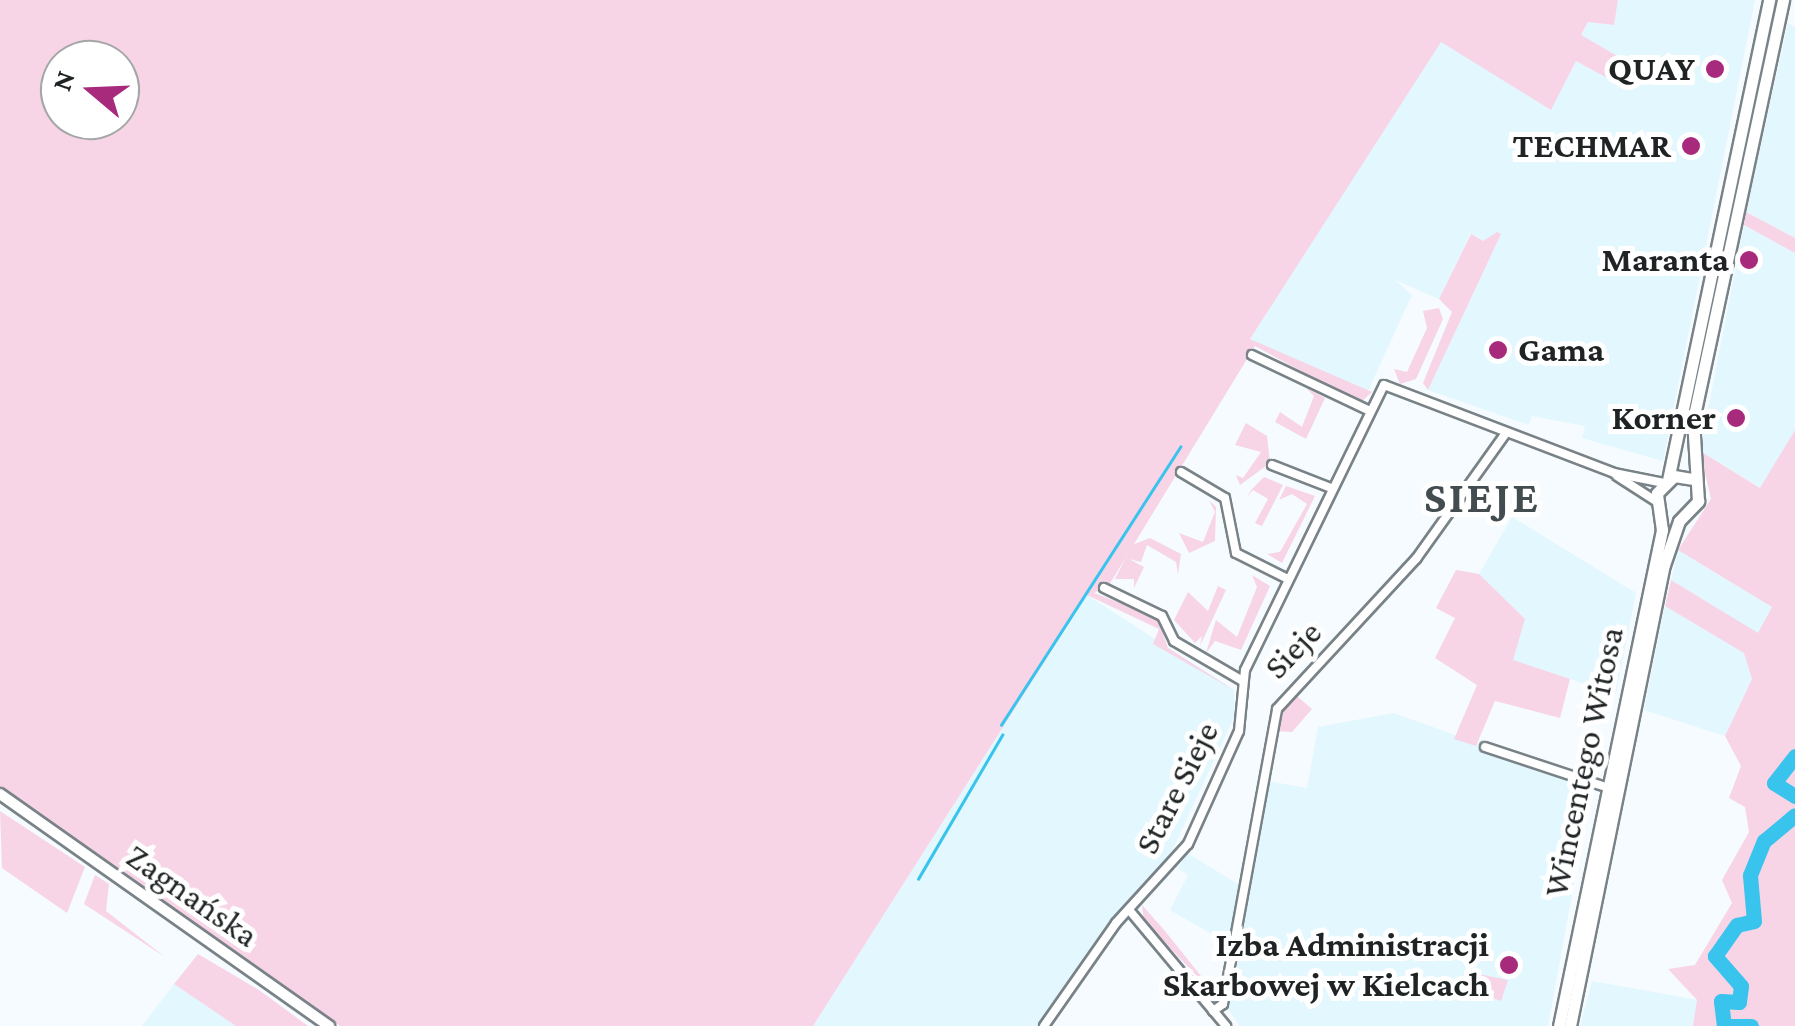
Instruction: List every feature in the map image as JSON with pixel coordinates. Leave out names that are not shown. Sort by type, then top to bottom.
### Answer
[{"type":"main road","points":[[1770,0],[1666,482],[1692,478],[1695,408],[1783,0]]},
{"type":"main road","name":"Wincentego Witosa","points":[[1570,1026],[1613,794],[1684,515],[1698,501],[1692,478]]},
{"type":"main road","name":"Wincentego Witosa","points":[[1559,1026],[1658,506],[1666,482]]},
{"type":"main road","points":[[1658,506],[1684,515]]},
{"type":"street","points":[[1252,356],[1368,410]]},
{"type":"street","name":"Stare Sieje","points":[[1044,1026],[1130,911],[1188,844],[1240,732],[1241,680],[1368,410],[1384,385],[1506,432]]},
{"type":"street","points":[[1506,432],[1614,474],[1666,482]]},
{"type":"street","name":"Sieje","points":[[1214,1011],[1223,1004],[1276,709],[1416,559],[1506,432]]},
{"type":"street","points":[[1272,465],[1331,488]]},
{"type":"street","points":[[1181,472],[1226,498],[1236,554],[1288,579]]},
{"type":"street","points":[[1614,474],[1658,506]]},
{"type":"street","points":[[1104,588],[1162,616],[1174,640],[1241,680]]},
{"type":"street","points":[[1485,747],[1604,786]]},
{"type":"street","name":"Zagnańska","points":[[0,794],[330,1026]]},
{"type":"street","points":[[1130,911],[1226,1026]]},
{"type":"shaded area","points":[[0,0],[1618,0],[1614,25],[1588,22],[1581,35],[1619,57],[1611,80],[1576,61],[1551,110],[1441,42],[1250,339],[1372,392],[1360,403],[1255,346],[1109,585],[1094,593],[1157,617],[1168,648],[1234,690],[1153,644],[1159,629],[1087,595],[813,1026],[340,1026],[0,790]]},
{"type":"shaded area","points":[[1618,0],[1755,0],[1663,461],[1582,438],[1585,426],[1532,416],[1529,425],[1428,390],[1501,234],[1483,241],[1470,234],[1439,299],[1395,280],[1412,295],[1366,395],[1250,339],[1441,41],[1551,109],[1576,61],[1612,79],[1581,36],[1588,22],[1614,25]]},
{"type":"shaded area","points":[[1788,23],[1795,27],[1795,238],[1746,212]]},
{"type":"shaded area","points":[[1746,212],[1795,238],[1795,253],[1744,225]]},
{"type":"shaded area","points":[[1744,225],[1795,253],[1795,430],[1761,488],[1700,451]]},
{"type":"shaded area","points":[[1497,232],[1501,234],[1428,390],[1423,383],[1452,312],[1439,299],[1471,234],[1483,241]]},
{"type":"shaded area","points":[[1439,308],[1443,319],[1416,379],[1400,384],[1394,369],[1407,372],[1427,328],[1423,311]]},
{"type":"shaded area","points":[[1306,388],[1325,398],[1306,439],[1275,422],[1280,412],[1302,427],[1314,396]]},
{"type":"shaded area","points":[[1246,423],[1267,436],[1270,463],[1240,485],[1236,475],[1243,478],[1261,452],[1235,445]]},
{"type":"shaded area","points":[[1795,430],[1795,1026],[1693,1026],[1697,1000],[1668,969],[1695,965],[1732,903],[1722,880],[1749,832],[1745,807],[1729,798],[1741,766],[1725,736],[1752,679],[1744,653],[1665,606],[1671,580],[1758,633],[1772,607],[1678,550],[1711,499],[1700,451],[1760,488]]},
{"type":"shaded area","points":[[1264,477],[1283,485],[1262,526],[1255,523],[1268,499],[1253,490],[1246,498]]},
{"type":"shaded area","points":[[1286,486],[1315,496],[1282,563],[1267,554],[1280,552],[1307,504],[1292,494],[1279,500]]},
{"type":"shaded area","points":[[1209,500],[1216,507],[1215,541],[1189,553],[1179,533],[1203,542],[1215,512]]},
{"type":"shaded area","points":[[1512,517],[1636,593],[1616,694],[1512,660],[1525,619],[1479,574]]},
{"type":"shaded area","points":[[1150,538],[1181,554],[1178,574],[1176,562],[1147,545],[1141,562],[1129,559],[1144,567],[1134,588],[1134,579],[1115,579],[1132,545]]},
{"type":"shaded area","points":[[1678,550],[1772,607],[1758,634],[1671,580]]},
{"type":"shaded area","points":[[1456,570],[1479,574],[1525,619],[1513,660],[1570,679],[1560,718],[1495,701],[1476,746],[1454,739],[1477,685],[1435,658],[1455,618],[1436,608]]},
{"type":"shaded area","points":[[1252,575],[1270,586],[1241,650],[1215,641],[1206,653],[1216,620],[1237,637],[1257,587]]},
{"type":"shaded area","points":[[1218,586],[1226,590],[1200,646],[1202,636],[1195,643],[1174,620],[1188,592],[1208,611]]},
{"type":"shaded area","points":[[1087,595],[1234,690],[1234,717],[1164,868],[1111,921],[1038,1026],[813,1026]]},
{"type":"shaded area","points":[[1665,606],[1745,653],[1752,679],[1725,736],[1644,710]]},
{"type":"shaded area","points":[[1292,692],[1312,709],[1292,732],[1275,731]]},
{"type":"shaded area","points":[[1394,713],[1592,785],[1548,1026],[1240,1026],[1225,1005],[1231,945],[1170,910],[1188,875],[1178,869],[1187,853],[1241,886],[1262,780],[1307,788],[1318,727]]},
{"type":"shaded area","points":[[0,811],[85,867],[67,913],[2,868]]},
{"type":"shaded area","points":[[95,875],[109,884],[106,911],[165,957],[84,904]]},
{"type":"shaded area","points":[[1142,905],[1165,931],[1221,1001],[1144,921]]},
{"type":"shaded area","points":[[198,954],[259,990],[308,1026],[236,1026],[174,984]]},
{"type":"shaded area","points":[[1464,971],[1508,980],[1501,1001],[1467,989]]},
{"type":"shaded area","points":[[1592,981],[1698,1000],[1693,1026],[1580,1026]]},
{"type":"shaded area","points":[[174,984],[236,1026],[142,1026]]},
{"type":"waterway","points":[[1001,725],[1180,447]]},
{"type":"waterway","points":[[918,879],[1002,735]]},
{"type":"waterway","points":[[1795,756],[1774,783],[1795,796]]},
{"type":"waterway","points":[[1724,1026],[1721,1001],[1739,1002],[1741,986],[1715,956],[1737,925],[1754,921],[1750,875],[1764,841],[1795,815]]},
{"type":"waterway","points":[[1725,1026],[1751,1026]]},
{"type":"place","name":"QUAY","points":[[1715,69]]},
{"type":"place","name":"TECHMAR","points":[[1691,146]]},
{"type":"place","name":"Maranta","points":[[1749,260]]},
{"type":"place","name":"Gama","points":[[1498,350]]},
{"type":"place","name":"Korner","points":[[1736,418]]},
{"type":"place","name":"Izba Administracji Skarbowej w Kielcach","points":[[1509,965]]},
{"type":"district","name":"SIEJE","points":[[1482,498]]}]
